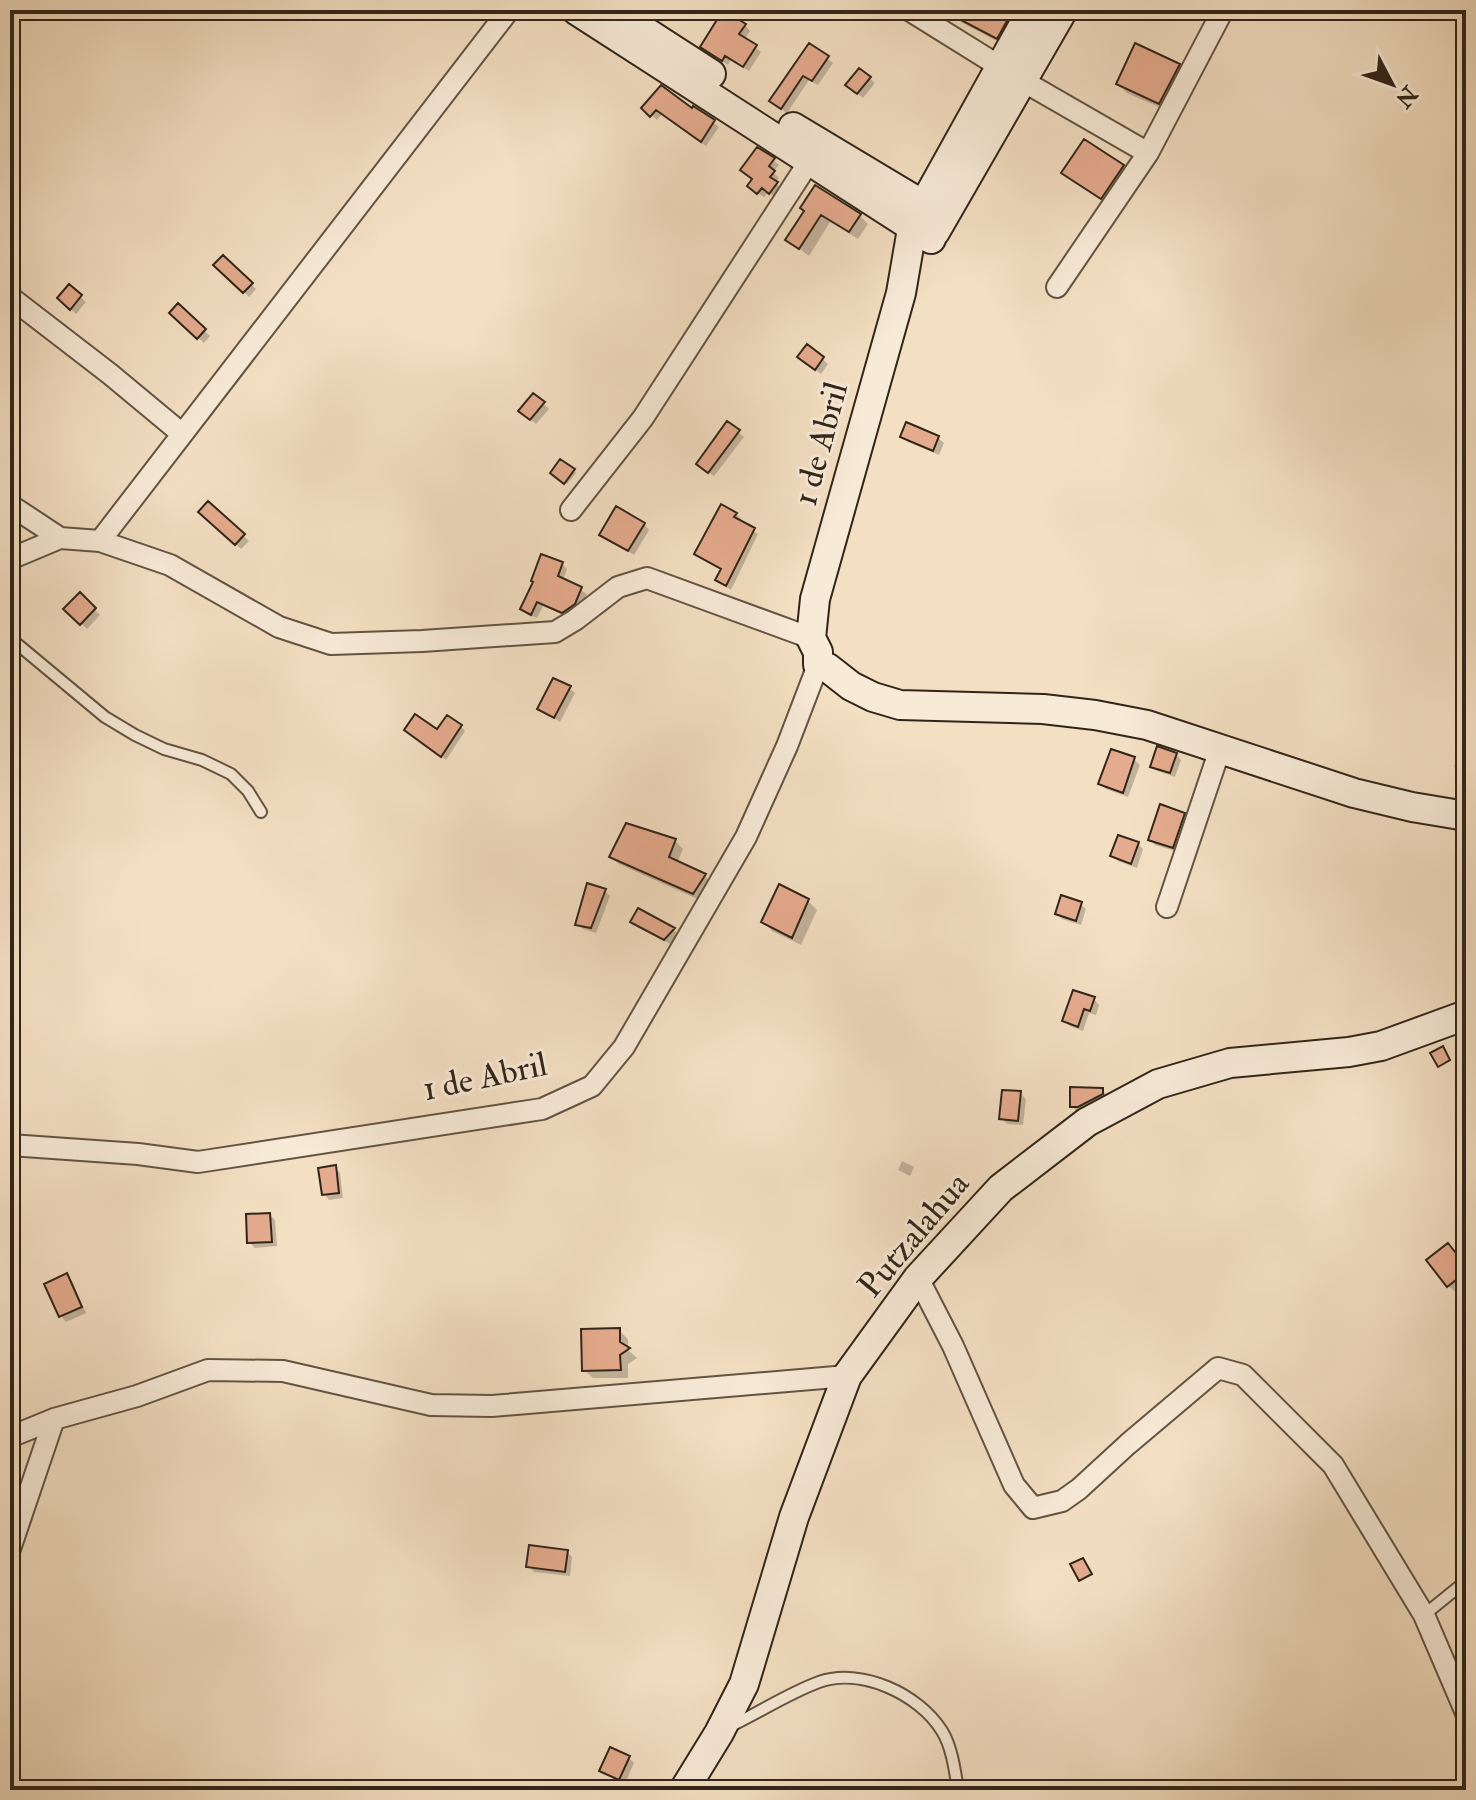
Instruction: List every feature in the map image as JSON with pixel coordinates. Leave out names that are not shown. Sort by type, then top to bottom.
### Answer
[{"type":"street","points":[[100,541],[509,10]]},
{"type":"street","points":[[576,10],[618,17],[815,153],[927,223]]},
{"type":"street","points":[[909,10],[1148,153]]},
{"type":"street","name":"1 de Abril","points":[[1012,74],[1032,10]]},
{"type":"street","name":"1 de Abril","points":[[10,1145],[138,1154],[198,1162],[542,1109],[592,1086],[624,1047],[746,837],[787,746],[815,651],[815,599],[901,293],[904,270],[927,223],[1012,74],[1063,10]]},
{"type":"street","points":[[1057,287],[1148,153],[1223,10]]},
{"type":"street","points":[[571,510],[643,418],[815,153]]},
{"type":"street","points":[[10,297],[181,433]]},
{"type":"street","points":[[10,505],[60,538]]},
{"type":"street","points":[[10,559],[60,538],[100,541],[170,565],[279,627],[331,644],[555,632],[618,587],[647,578],[815,651],[828,668],[851,686],[900,705],[1043,709],[1147,725],[1354,793],[1466,816]]},
{"type":"street","points":[[1167,907],[1220,749]]},
{"type":"street","name":"Putzalahua","points":[[684,1790],[744,1684],[794,1517],[847,1376],[918,1278],[1001,1188],[1087,1122],[1158,1084],[1230,1063],[1381,1046],[1466,1015]]},
{"type":"street","points":[[918,1278],[953,1346],[1014,1485],[1033,1508],[1062,1501],[1079,1489],[1218,1368],[1243,1375],[1333,1465],[1424,1615],[1466,1713]]},
{"type":"street","points":[[10,1437],[54,1419],[137,1396],[208,1370],[283,1371],[431,1405],[462,1406],[847,1376]]},
{"type":"street","points":[[10,1549],[54,1419]]},
{"type":"lane","points":[[10,638],[115,723],[164,749],[202,760],[231,774],[248,791],[261,812]]},
{"type":"lane","points":[[1424,1615],[1466,1581]]},
{"type":"lane","points":[[719,1733],[819,1682],[847,1676],[876,1682],[920,1706],[943,1732],[958,1790]]},
{"type":"building","points":[[723,10],[746,24],[739,34],[757,45],[743,67],[725,56],[722,61],[700,47]]},
{"type":"building","points":[[942,10],[1013,10],[997,39]]},
{"type":"building","points":[[809,43],[829,56],[812,81],[803,76],[781,109],[769,101]]},
{"type":"building","points":[[1135,43],[1180,64],[1159,104],[1116,84]]},
{"type":"building","points":[[859,68],[871,77],[857,94],[845,85]]},
{"type":"building","points":[[661,85],[692,108],[715,120],[701,142],[656,110],[650,117],[641,108]]},
{"type":"building","points":[[1084,139],[1124,165],[1101,199],[1061,173]]},
{"type":"building","points":[[757,147],[775,158],[769,166],[775,171],[770,177],[778,182],[769,194],[762,188],[757,194],[747,186],[752,179],[740,170]]},
{"type":"building","points":[[815,185],[861,214],[849,232],[821,215],[799,249],[785,240],[804,211],[800,208]]},
{"type":"building","points":[[223,255],[253,283],[243,293],[213,265]]},
{"type":"building","points":[[69,284],[82,295],[70,310],[57,298]]},
{"type":"building","points":[[178,303],[206,329],[197,339],[169,313]]},
{"type":"building","points":[[807,344],[824,357],[815,370],[797,357]]},
{"type":"building","points":[[533,393],[545,402],[530,420],[518,411]]},
{"type":"building","points":[[727,421],[740,430],[708,473],[696,464]]},
{"type":"building","points":[[906,422],[939,436],[933,451],[900,437]]},
{"type":"building","points":[[560,459],[575,469],[564,484],[550,473]]},
{"type":"building","points":[[208,501],[245,534],[235,545],[198,512]]},
{"type":"building","points":[[721,504],[737,513],[734,517],[755,528],[726,586],[715,580],[721,569],[694,554]]},
{"type":"building","points":[[616,506],[645,523],[628,551],[599,535]]},
{"type":"building","points":[[541,554],[563,562],[558,576],[582,587],[575,604],[562,613],[537,602],[531,615],[520,609],[533,582]]},
{"type":"building","points":[[80,592],[96,608],[80,625],[63,609]]},
{"type":"building","points":[[553,678],[571,686],[554,718],[537,709]]},
{"type":"building","points":[[415,714],[437,729],[447,715],[462,725],[441,757],[404,730]]},
{"type":"building","points":[[1157,746],[1177,753],[1170,773],[1150,767]]},
{"type":"building","points":[[1111,749],[1135,757],[1123,793],[1098,784]]},
{"type":"building","points":[[1160,804],[1185,813],[1173,848],[1148,840]]},
{"type":"building","points":[[626,823],[676,839],[669,857],[706,874],[693,894],[609,857]]},
{"type":"building","points":[[1118,835],[1139,842],[1131,864],[1110,856]]},
{"type":"building","points":[[587,883],[606,889],[591,928],[575,925]]},
{"type":"building","points":[[779,884],[809,899],[792,938],[761,922]]},
{"type":"building","points":[[1061,895],[1082,902],[1076,921],[1055,914]]},
{"type":"building","points":[[638,908],[675,928],[664,940],[630,922]]},
{"type":"building","points":[[1073,990],[1095,997],[1090,1011],[1084,1009],[1078,1027],[1062,1021]]},
{"type":"building","points":[[1443,1046],[1450,1060],[1438,1067],[1430,1053]]},
{"type":"building","points":[[1070,1087],[1103,1088],[1103,1094],[1078,1107],[1070,1107]]},
{"type":"building","points":[[1002,1090],[1021,1091],[1018,1121],[999,1119]]},
{"type":"building","points":[[336,1165],[339,1193],[322,1195],[318,1168]]},
{"type":"building","points":[[270,1213],[272,1242],[247,1243],[246,1214]]},
{"type":"building","points":[[1448,1243],[1466,1266],[1466,1272],[1447,1287],[1426,1260]]},
{"type":"building","points":[[67,1273],[82,1307],[59,1317],[44,1284]]},
{"type":"building","points":[[620,1328],[620,1342],[630,1348],[620,1355],[621,1370],[582,1371],[581,1329]]},
{"type":"building","points":[[529,1545],[568,1550],[565,1572],[526,1567]]},
{"type":"building","points":[[1083,1558],[1092,1574],[1079,1581],[1070,1564]]},
{"type":"building","points":[[610,1747],[630,1756],[619,1780],[599,1771]]}]
